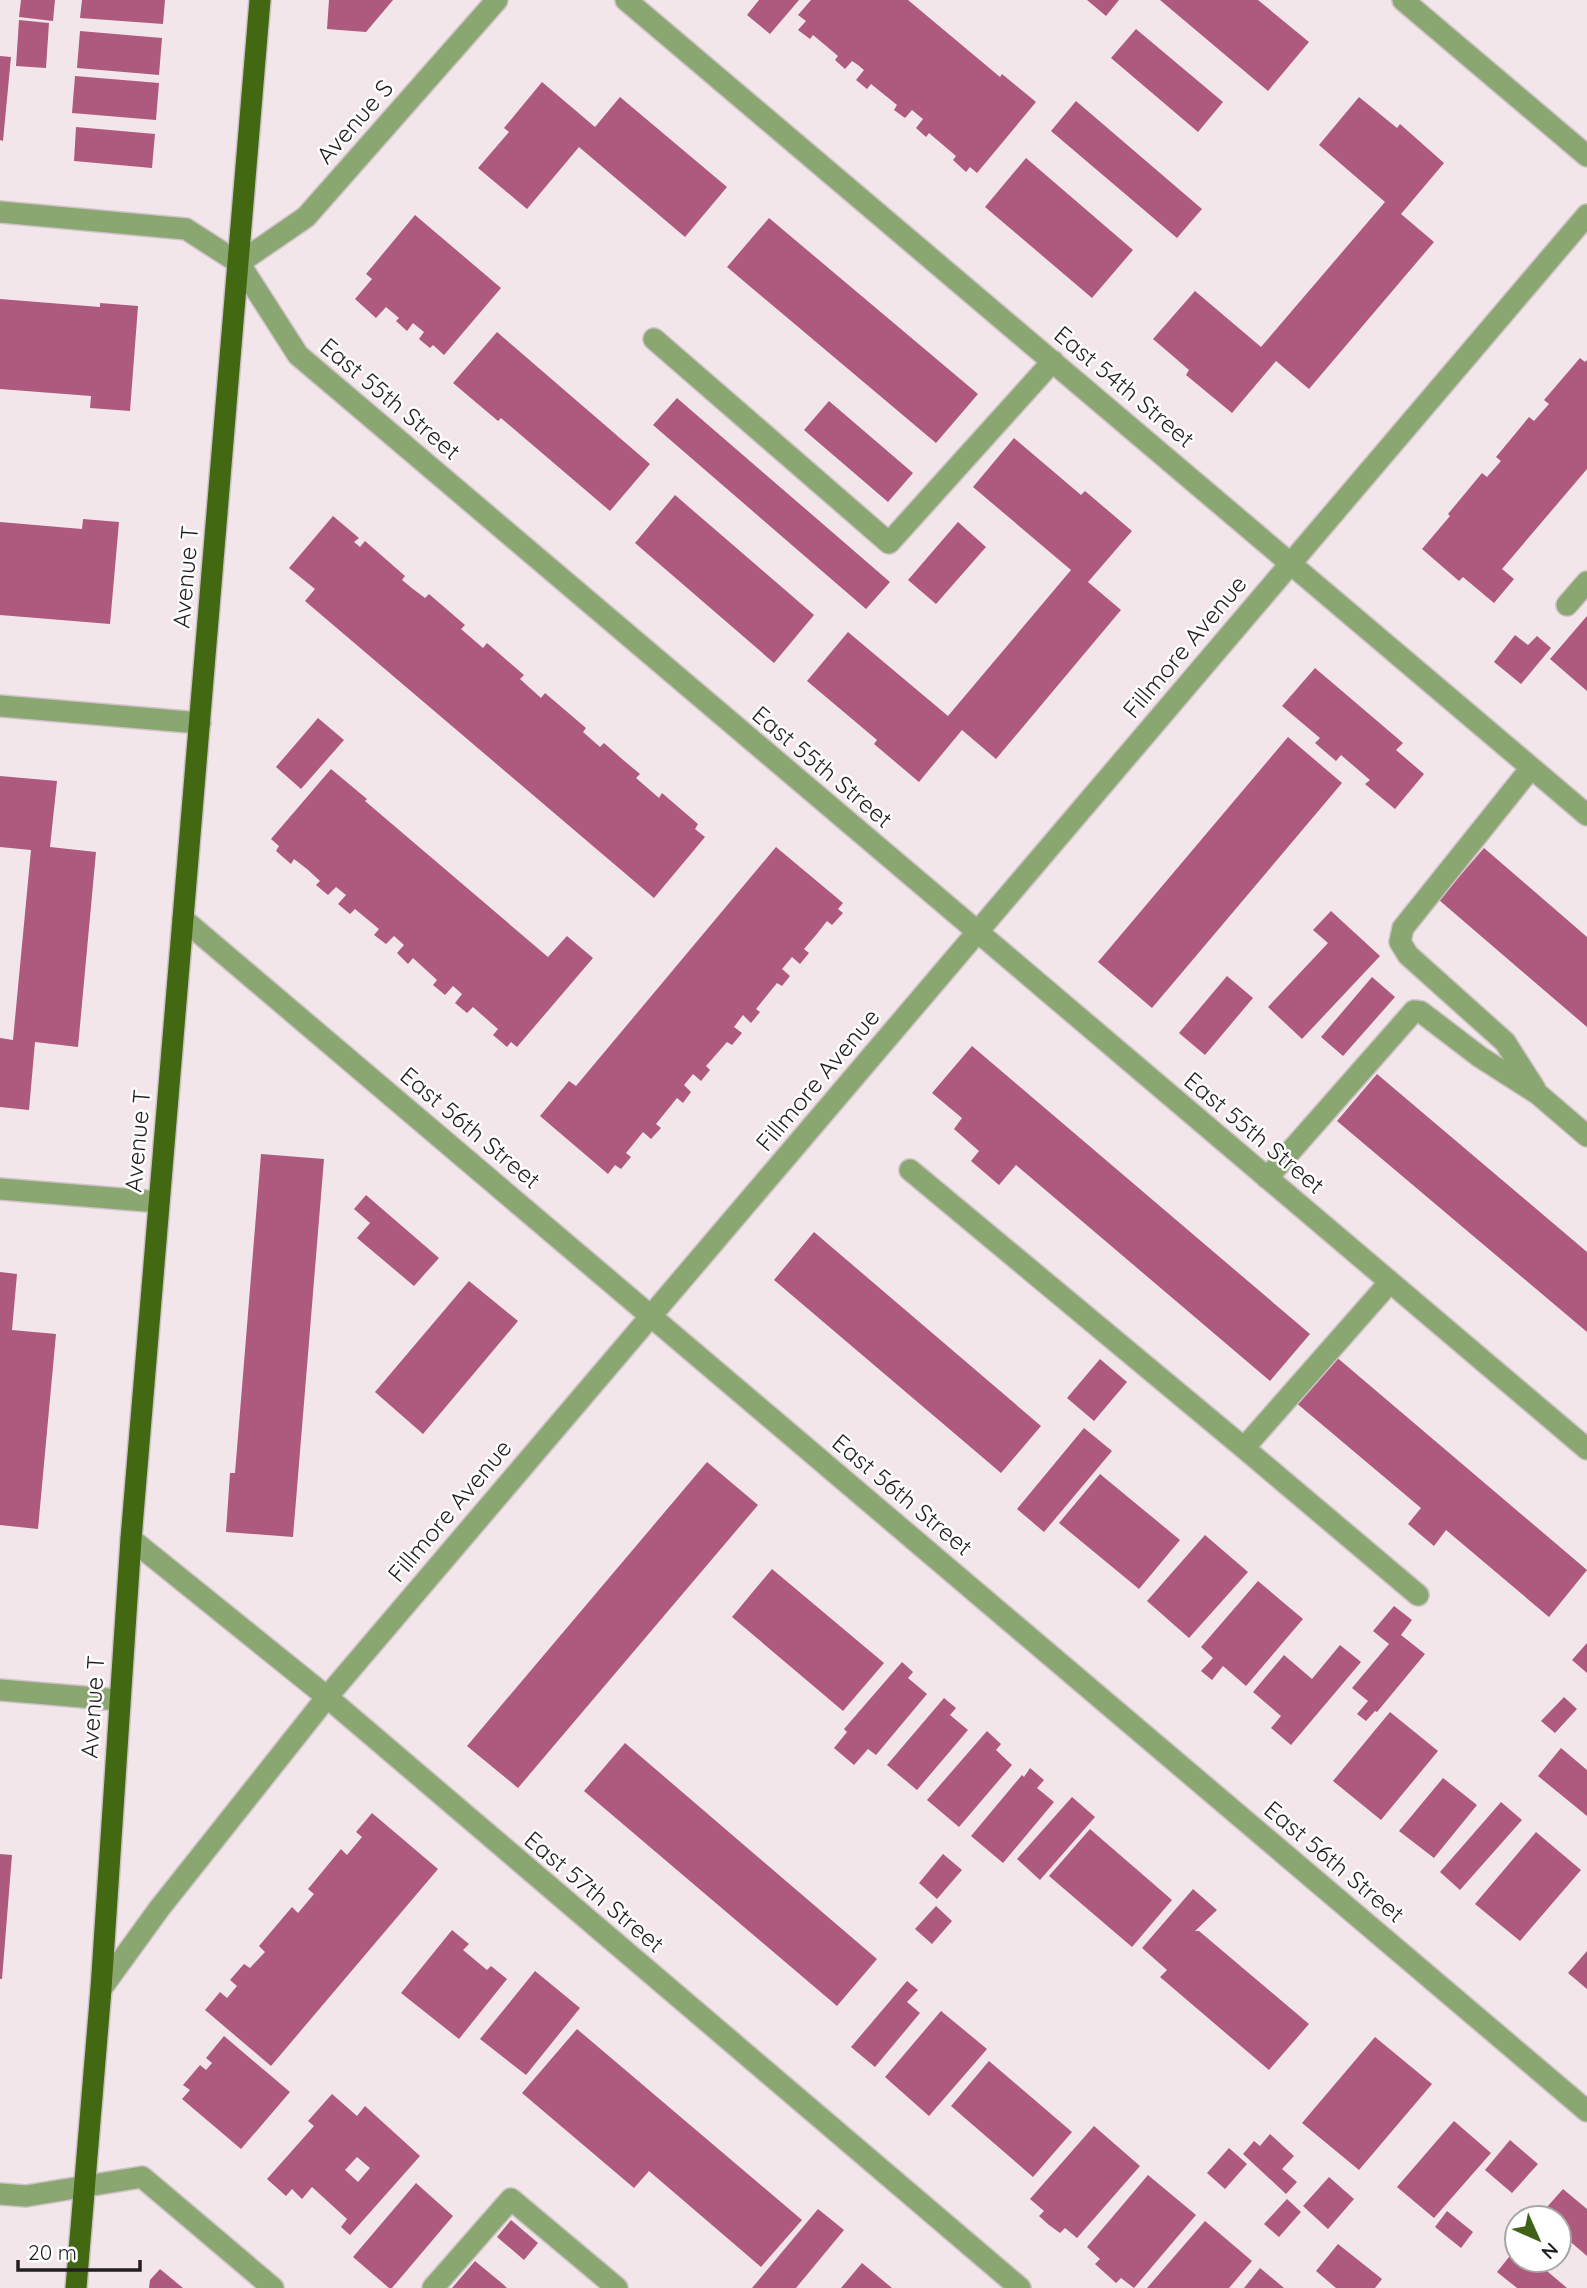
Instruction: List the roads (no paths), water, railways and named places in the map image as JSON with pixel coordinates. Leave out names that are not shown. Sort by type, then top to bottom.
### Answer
[{"type":"main road","name":"Avenue T","points":[[76,2288],[101,1989],[131,1539],[260,0]]},
{"type":"street","name":"Avenue S","points":[[239,263],[306,217],[497,0]]},
{"type":"street","name":"East 54th Street","points":[[626,0],[1587,815]]},
{"type":"street","points":[[1403,0],[1587,156]]},
{"type":"street","name":"East 55th Street","points":[[0,212],[186,229],[239,263],[298,355],[1587,1450]]},
{"type":"street","name":"Fillmore Avenue","points":[[101,1989],[159,1909],[327,1697],[1587,215]]},
{"type":"street","points":[[654,339],[889,543],[1053,362]]},
{"type":"street","points":[[1567,605],[1587,582]]},
{"type":"street","points":[[0,706],[200,723]]},
{"type":"street","points":[[1531,768],[1403,928],[1400,942],[1408,955],[1505,1042],[1538,1094]]},
{"type":"street","name":"East 56th Street","points":[[183,919],[1587,2111]]},
{"type":"street","points":[[1267,1178],[1414,1011],[1421,1012],[1480,1057],[1538,1094],[1587,1136]]},
{"type":"street","points":[[910,1170],[1418,1595]]},
{"type":"street","points":[[0,1189],[159,1202]]},
{"type":"street","points":[[1244,1448],[1390,1282]]},
{"type":"street","name":"East 57th Street","points":[[131,1539],[327,1697],[1020,2288]]},
{"type":"street","points":[[0,1690],[119,1700]]},
{"type":"street","points":[[0,2194],[26,2196],[142,2177],[273,2288]]},
{"type":"street","points":[[433,2288],[511,2199],[617,2288]]}]
